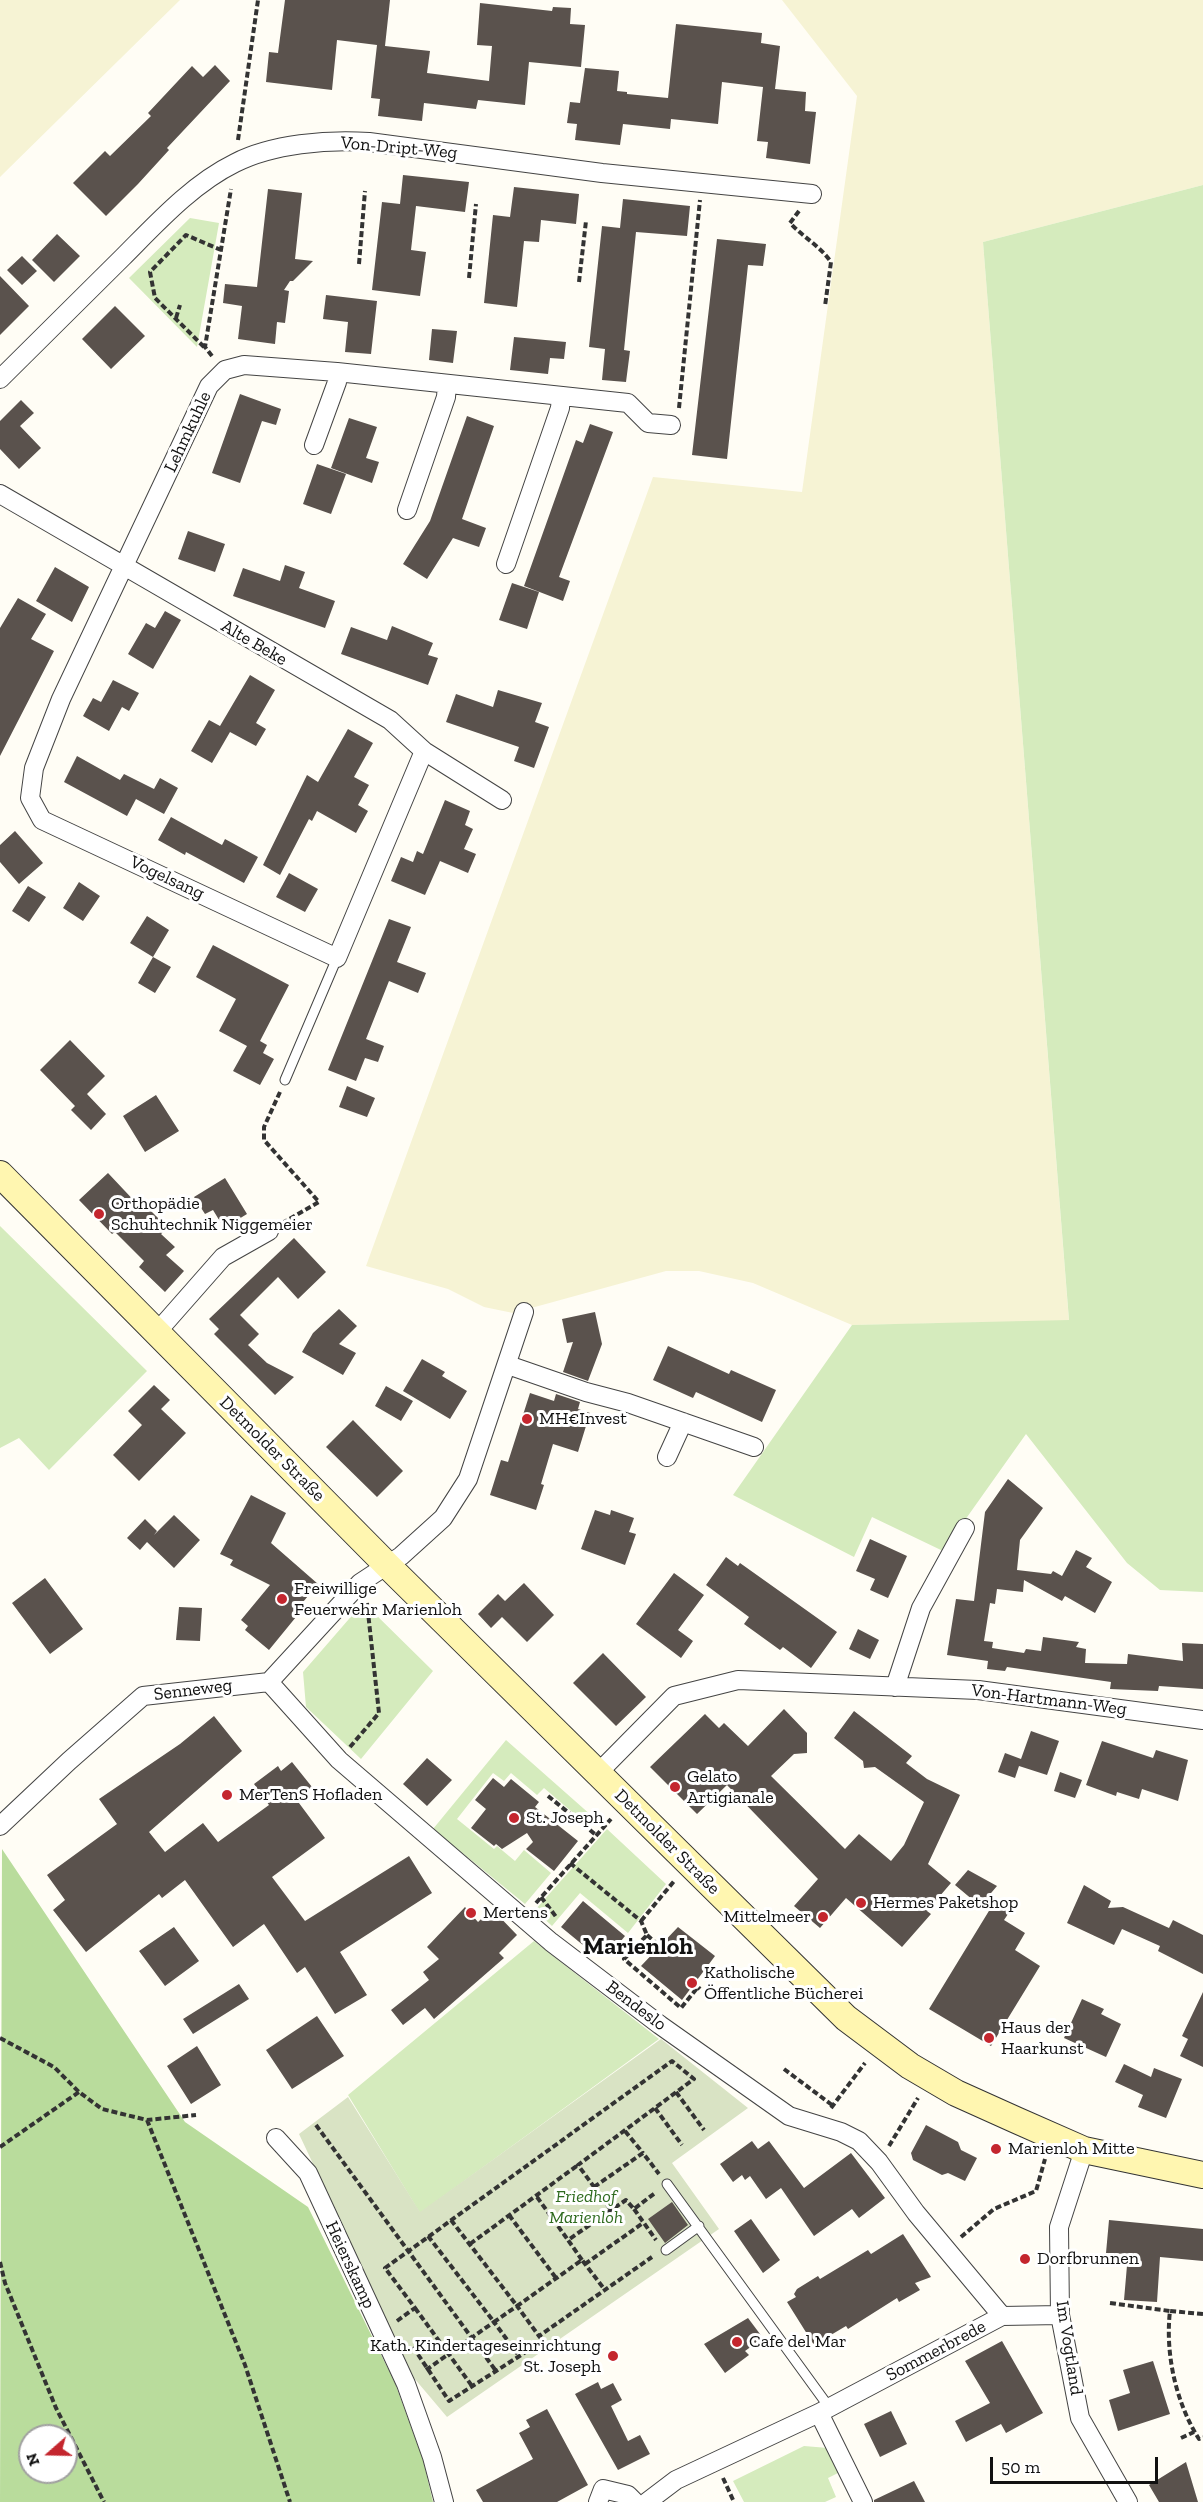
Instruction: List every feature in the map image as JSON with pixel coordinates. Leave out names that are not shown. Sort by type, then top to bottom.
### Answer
[{"type":"street","name":"Von-Dript-Weg","points":[[0,379],[172,210],[202,184],[235,162],[290,146],[344,140],[602,173],[812,194]]},
{"type":"street","points":[[225,370],[244,365],[337,372],[628,403],[648,423],[671,425]]},
{"type":"street","name":"Lehmkuhle","points":[[125,568],[209,386],[225,370]]},
{"type":"street","points":[[314,445],[337,382],[337,372]]},
{"type":"street","points":[[407,510],[446,397],[447,384]]},
{"type":"street","points":[[506,564],[560,408],[561,396]]},
{"type":"street","name":"Alte Beke","points":[[0,494],[390,720],[424,751],[502,800]]},
{"type":"street","name":"Vogelsang","points":[[125,568],[61,699],[34,768],[30,798],[38,813],[42,820],[337,958]]},
{"type":"street","points":[[337,958],[424,751]]},
{"type":"street","name":"Detmolder Straße","points":[[0,1174],[387,1565],[846,2019],[910,2066],[956,2093],[1084,2150],[1203,2175]]},
{"type":"street","points":[[157,1332],[223,1257],[269,1231]]},
{"type":"street","points":[[269,1682],[360,1582],[387,1565],[443,1518],[468,1479],[524,1312]]},
{"type":"street","points":[[508,1365],[754,1447]]},
{"type":"street","points":[[667,1457],[683,1422]]},
{"type":"street","points":[[895,1687],[921,1608],[964,1528]]},
{"type":"street","name":"Von-Hartmann-Weg","points":[[598,1773],[674,1696],[738,1680],[978,1690],[1203,1720]]},
{"type":"street","name":"Bendeslo","points":[[269,1682],[339,1760],[560,1949],[660,2025],[789,2116],[841,2132],[859,2141],[879,2162],[946,2250],[1002,2316]]},
{"type":"street","name":"Senneweg","points":[[0,1826],[143,1696],[269,1682]]},
{"type":"street","name":"Heierskamp","points":[[276,2138],[308,2173],[406,2384],[432,2457],[444,2502]]},
{"type":"street","name":"Im Vogtland","points":[[1084,2150],[1059,2227],[1060,2315],[1080,2418],[1128,2502]]},
{"type":"street","name":"Sommerbrede","points":[[647,2502],[676,2480],[824,2410],[1002,2316],[1060,2315]]},
{"type":"street","points":[[824,2410],[863,2502]]},
{"type":"street","points":[[598,2502],[603,2489],[628,2495],[635,2502]]},
{"type":"lane","points":[[285,1080],[337,958]]},
{"type":"lane","points":[[667,2184],[699,2226],[824,2410]]},
{"type":"lane","points":[[664,2250],[699,2226]]},
{"type":"path","points":[[205,348],[258,0]]},
{"type":"path","points":[[681,389],[702,182]]},
{"type":"path","points":[[359,264],[365,191]]},
{"type":"path","points":[[812,194],[790,223],[804,238],[822,249],[831,262],[825,306]]},
{"type":"path","points":[[469,278],[476,204]]},
{"type":"path","points":[[579,282],[586,221]]},
{"type":"path","points":[[221,250],[186,235],[150,272],[155,298],[225,370]]},
{"type":"path","points":[[176,318],[180,305]]},
{"type":"path","points":[[269,1231],[320,1202],[264,1140],[264,1127],[285,1080]]},
{"type":"path","points":[[339,1760],[379,1713],[367,1604],[360,1582]]},
{"type":"path","points":[[548,1796],[596,1835]]},
{"type":"path","points":[[558,1921],[541,1897],[615,1814]]},
{"type":"path","points":[[570,1863],[641,1921],[647,1935],[657,1944]]},
{"type":"path","points":[[641,1921],[677,1878]]},
{"type":"path","points":[[647,1935],[624,1959],[681,2008],[698,1987],[700,1989]]},
{"type":"path","points":[[0,2038],[54,2067],[79,2092],[102,2109],[147,2120],[196,2115]]},
{"type":"path","points":[[470,2244],[537,2197],[694,2079],[672,2061],[385,2268],[472,2386]]},
{"type":"path","points":[[817,2125],[866,2063]]},
{"type":"path","points":[[784,2069],[832,2105]]},
{"type":"path","points":[[0,2147],[79,2092]]},
{"type":"path","points":[[676,2092],[704,2130]]},
{"type":"path","points":[[879,2162],[918,2098]]},
{"type":"path","points":[[655,2108],[681,2145]]},
{"type":"path","points":[[147,2120],[245,2365],[290,2502]]},
{"type":"path","points":[[316,2125],[496,2371]]},
{"type":"path","points":[[625,2131],[667,2184],[633,2210]]},
{"type":"path","points":[[594,2187],[643,2153]]},
{"type":"path","points":[[946,2250],[994,2209],[1036,2192],[1045,2159]]},
{"type":"path","points":[[578,2165],[612,2210]]},
{"type":"path","points":[[537,2197],[605,2290]]},
{"type":"path","points":[[568,2240],[626,2200],[664,2250]]},
{"type":"path","points":[[509,2215],[556,2278]]},
{"type":"path","points":[[408,2340],[449,2401],[543,2341],[451,2220]]},
{"type":"path","points":[[421,2373],[556,2278],[643,2223]]},
{"type":"path","points":[[428,2236],[519,2356]]},
{"type":"path","points":[[539,2336],[653,2256]]},
{"type":"path","points":[[0,2262],[5,2283],[56,2408],[104,2502]]},
{"type":"path","points":[[1110,2303],[1170,2312],[1203,2314]]},
{"type":"path","points":[[402,2331],[396,2322],[415,2308]]},
{"type":"path","points":[[1170,2312],[1167,2338],[1184,2414],[1199,2439],[1203,2437]]},
{"type":"path","points":[[1180,2438],[1194,2432]]},
{"type":"path","points":[[716,2463],[734,2502]]},
{"type":"shaded area","points":[[0,0],[180,0],[0,177]]},
{"type":"shaded area","points":[[782,0],[1203,0],[1203,185],[983,242],[1069,1321],[852,1325],[753,1283],[699,1271],[666,1271],[513,1313],[484,1307],[448,1289],[366,1266],[653,477],[802,492],[857,96]]},
{"type":"green space","points":[[1203,185],[1203,1592],[1160,1590],[1127,1563],[1026,1434],[943,1551],[872,1517],[854,1557],[733,1495],[852,1325],[1069,1320],[983,242]]},
{"type":"green space","points":[[190,218],[219,223],[197,347],[129,278]]},
{"type":"green space","points":[[0,1226],[147,1371],[49,1470],[19,1438],[0,1448]]},
{"type":"green space","points":[[366,1605],[433,1671],[361,1759],[306,1707],[303,1672],[355,1612]]},
{"type":"green space","points":[[506,1740],[592,1816],[585,1823],[544,1788],[537,1795],[511,1773],[504,1781],[493,1773],[457,1819],[494,1849],[497,1846],[515,1861],[524,1850],[551,1873],[525,1904],[433,1829]]},
{"type":"green space","points":[[607,1829],[666,1884],[628,1933],[580,1893],[552,1926],[535,1910]]},
{"type":"green space","points":[[2,1849],[185,2122],[308,2207],[395,2383],[423,2460],[433,2502],[0,2502]]},
{"type":"green space","points":[[534,1941],[659,2039],[420,2213],[348,2095]]},
{"type":"green space","name":"Friedhof Marienloh","points":[[661,2039],[748,2108],[672,2163],[719,2229],[447,2417],[414,2378],[299,2134],[348,2097],[420,2212]]},
{"type":"green space","points":[[804,2446],[828,2448],[840,2472],[828,2478],[836,2497],[825,2502],[744,2502],[733,2481]]},
{"type":"building","points":[[285,0],[390,0],[385,46],[430,51],[427,73],[489,81],[492,46],[477,45],[480,3],[552,11],[553,7],[571,8],[570,24],[585,25],[581,67],[529,62],[525,105],[478,100],[476,109],[424,103],[422,121],[378,116],[380,99],[371,98],[377,45],[337,40],[332,90],[266,82],[269,52],[278,53]]},
{"type":"building","points":[[676,24],[762,33],[761,43],[780,46],[775,89],[806,92],[805,111],[816,112],[810,164],[766,158],[768,142],[757,141],[763,87],[722,82],[718,124],[671,119],[670,129],[623,124],[620,145],[575,140],[577,124],[567,123],[570,102],[580,103],[585,68],[619,71],[617,91],[668,98]]},
{"type":"building","points":[[215,65],[230,81],[167,148],[169,150],[138,184],[106,216],[73,183],[105,151],[110,156],[151,116],[148,113],[192,66],[203,77]]},
{"type":"building","points":[[403,175],[469,182],[465,212],[416,206],[411,250],[426,252],[420,296],[372,290],[382,202],[400,204]]},
{"type":"building","points":[[514,187],[579,194],[576,224],[541,220],[539,242],[524,241],[517,307],[484,303],[493,215],[510,217]]},
{"type":"building","points":[[268,189],[302,193],[295,259],[313,261],[293,281],[290,281],[284,290],[289,291],[285,323],[277,322],[275,344],[238,339],[242,306],[223,303],[225,284],[257,287]]},
{"type":"building","points":[[623,199],[690,206],[687,236],[636,232],[624,350],[630,351],[626,382],[602,380],[605,349],[589,347],[602,226],[620,228]]},
{"type":"building","points":[[57,234],[80,256],[54,282],[32,260]]},
{"type":"building","points":[[717,239],[766,244],[763,266],[748,265],[727,459],[692,455]]},
{"type":"building","points":[[22,256],[37,271],[22,285],[7,270]]},
{"type":"building","points":[[0,276],[29,306],[0,335]]},
{"type":"building","points":[[326,295],[377,301],[371,354],[345,352],[348,322],[323,319]]},
{"type":"building","points":[[115,306],[145,336],[111,369],[82,339]]},
{"type":"building","points":[[432,329],[457,331],[453,363],[429,360]]},
{"type":"building","points":[[514,337],[566,342],[564,359],[550,358],[548,374],[510,370]]},
{"type":"building","points":[[240,394],[281,409],[276,425],[262,421],[240,483],[212,473]]},
{"type":"building","points":[[21,400],[34,413],[20,426],[41,448],[19,469],[0,449],[0,421]]},
{"type":"building","points":[[467,416],[494,426],[462,519],[486,528],[479,547],[453,538],[427,579],[403,564],[430,521]]},
{"type":"building","points":[[349,418],[377,427],[366,458],[379,462],[372,483],[331,468]]},
{"type":"building","points":[[590,424],[613,432],[559,577],[570,581],[563,601],[524,586],[576,440],[583,443]]},
{"type":"building","points":[[317,464],[346,474],[331,514],[303,504]]},
{"type":"building","points":[[188,531],[225,544],[215,572],[178,559]]},
{"type":"building","points":[[285,565],[305,572],[299,588],[335,601],[325,628],[233,596],[243,568],[280,581]]},
{"type":"building","points":[[55,567],[89,587],[72,622],[36,601]]},
{"type":"building","points":[[512,583],[539,592],[527,629],[499,620]]},
{"type":"building","points":[[18,598],[46,614],[31,639],[54,651],[0,756],[0,628]]},
{"type":"building","points":[[165,611],[181,620],[153,669],[128,654],[146,623],[155,628]]},
{"type":"building","points":[[392,626],[433,643],[428,655],[438,658],[428,685],[341,654],[351,627],[387,640]]},
{"type":"building","points":[[250,675],[275,690],[256,723],[266,729],[256,746],[230,732],[212,763],[191,751],[209,720],[220,726]]},
{"type":"building","points":[[113,680],[139,693],[129,711],[122,707],[109,731],[83,716],[93,698],[101,702]]},
{"type":"building","points":[[498,690],[542,703],[535,722],[549,727],[534,768],[514,761],[519,747],[446,722],[456,694],[493,707]]},
{"type":"building","points":[[348,729],[373,743],[354,777],[369,785],[358,805],[368,811],[356,833],[317,811],[312,821],[309,819],[280,875],[263,865],[307,775],[318,782]]},
{"type":"building","points":[[77,756],[120,780],[124,774],[154,789],[160,778],[178,788],[164,814],[136,799],[127,816],[64,782]]},
{"type":"building","points":[[445,800],[470,811],[465,825],[473,829],[464,849],[476,854],[468,873],[440,861],[425,895],[391,881],[401,857],[413,862],[417,851],[423,854]]},
{"type":"building","points":[[171,817],[222,845],[225,839],[258,857],[244,883],[158,840]]},
{"type":"building","points":[[15,831],[43,863],[19,884],[0,862],[0,845]]},
{"type":"building","points":[[289,873],[318,889],[305,912],[276,897]]},
{"type":"building","points":[[79,882],[100,896],[83,921],[63,908]]},
{"type":"building","points":[[28,886],[46,897],[29,922],[12,911]]},
{"type":"building","points":[[147,916],[169,930],[153,957],[130,943]]},
{"type":"building","points":[[389,919],[411,927],[397,962],[426,973],[418,993],[389,981],[366,1039],[384,1046],[378,1062],[365,1058],[356,1081],[328,1070]]},
{"type":"building","points":[[213,945],[289,985],[260,1041],[267,1045],[263,1053],[274,1059],[260,1085],[233,1071],[247,1046],[219,1031],[236,999],[196,977]]},
{"type":"building","points":[[153,957],[171,967],[155,993],[138,983]]},
{"type":"building","points":[[70,1040],[105,1076],[87,1094],[106,1114],[91,1130],[71,1110],[75,1106],[40,1070]]},
{"type":"building","points":[[347,1086],[375,1098],[367,1117],[339,1107]]},
{"type":"building","points":[[156,1095],[179,1131],[145,1152],[123,1116]]},
{"type":"building","points":[[108,1173],[140,1207],[144,1204],[168,1228],[161,1234],[175,1247],[166,1255],[184,1271],[165,1292],[139,1267],[144,1261],[115,1232],[112,1234],[79,1200]]},
{"type":"building","points":[[225,1178],[247,1214],[224,1228],[213,1210],[205,1214],[194,1197]]},
{"type":"building","points":[[294,1238],[326,1272],[298,1299],[278,1277],[240,1315],[259,1334],[248,1345],[267,1363],[294,1377],[275,1395],[214,1334],[219,1329],[209,1319]]},
{"type":"building","points":[[339,1309],[357,1326],[339,1344],[356,1353],[343,1375],[302,1352],[313,1333]]},
{"type":"building","points":[[595,1312],[602,1344],[588,1381],[563,1372],[573,1342],[567,1343],[562,1319]]},
{"type":"building","points":[[668,1346],[729,1374],[731,1370],[776,1390],[762,1422],[696,1392],[693,1398],[653,1380]]},
{"type":"building","points":[[422,1359],[445,1372],[442,1376],[467,1391],[450,1419],[403,1391]]},
{"type":"building","points":[[154,1385],[170,1400],[161,1409],[186,1433],[139,1481],[113,1455],[142,1425],[128,1411]]},
{"type":"building","points":[[386,1386],[413,1401],[401,1421],[375,1406]]},
{"type":"building","points":[[530,1393],[554,1401],[556,1394],[580,1402],[578,1409],[590,1413],[578,1452],[553,1444],[536,1510],[490,1495],[501,1460],[508,1462]]},
{"type":"building","points":[[353,1420],[403,1471],[377,1497],[326,1447]]},
{"type":"building","points":[[1008,1479],[1043,1508],[1020,1540],[1017,1570],[1051,1574],[1053,1571],[1062,1576],[1076,1550],[1092,1558],[1086,1567],[1112,1582],[1095,1613],[1065,1596],[1062,1601],[1024,1580],[1023,1592],[997,1589],[995,1604],[990,1603],[984,1641],[993,1642],[992,1648],[1024,1653],[1026,1649],[1041,1651],[1043,1637],[1079,1642],[1076,1647],[1086,1649],[1085,1663],[1127,1664],[1128,1654],[1183,1661],[1182,1643],[1203,1644],[1203,1689],[1159,1686],[1158,1691],[1110,1689],[1111,1682],[1007,1667],[1005,1671],[987,1669],[988,1661],[947,1655],[956,1599],[974,1601],[985,1512]]},
{"type":"building","points":[[251,1495],[286,1513],[271,1543],[318,1584],[293,1614],[296,1617],[269,1650],[245,1630],[248,1626],[241,1620],[270,1585],[230,1565],[233,1560],[220,1554]]},
{"type":"building","points":[[595,1510],[610,1515],[611,1510],[634,1518],[629,1532],[636,1534],[625,1565],[581,1549]]},
{"type":"building","points":[[174,1515],[200,1540],[174,1568],[147,1542],[140,1550],[127,1538],[145,1519],[157,1531],[154,1535]]},
{"type":"building","points":[[870,1539],[907,1556],[888,1598],[870,1590],[875,1579],[856,1571]]},
{"type":"building","points":[[726,1557],[738,1566],[740,1563],[837,1632],[811,1668],[783,1647],[780,1650],[744,1624],[749,1617],[706,1585]]},
{"type":"building","points":[[674,1573],[704,1595],[678,1630],[693,1641],[681,1658],[636,1624]]},
{"type":"building","points":[[45,1578],[83,1629],[50,1654],[12,1603]]},
{"type":"building","points":[[524,1583],[554,1615],[527,1642],[502,1617],[491,1628],[478,1614],[498,1594],[505,1601]]},
{"type":"building","points":[[179,1607],[202,1608],[200,1641],[176,1640]]},
{"type":"building","points":[[858,1629],[879,1640],[870,1659],[849,1649]]},
{"type":"building","points":[[603,1653],[646,1697],[616,1726],[573,1683]]},
{"type":"building","points":[[784,1709],[807,1733],[807,1753],[794,1754],[771,1776],[845,1849],[859,1834],[891,1861],[904,1845],[924,1802],[875,1767],[864,1768],[863,1761],[834,1738],[854,1711],[912,1756],[906,1763],[927,1779],[960,1795],[928,1864],[951,1883],[927,1911],[931,1914],[902,1947],[846,1898],[820,1928],[794,1906],[818,1879],[727,1785],[697,1814],[650,1767],[705,1714],[719,1728],[724,1723],[748,1746]]},
{"type":"building","points":[[214,1716],[242,1751],[149,1832],[165,1852],[203,1823],[218,1842],[269,1805],[254,1784],[278,1766],[281,1771],[292,1762],[312,1787],[296,1799],[325,1838],[272,1877],[305,1921],[409,1856],[432,1893],[340,1952],[367,1995],[335,2014],[305,1967],[297,1973],[264,1924],[233,1947],[185,1880],[162,1898],[159,1894],[86,1952],[53,1910],[65,1900],[47,1875],[117,1824],[99,1799],[180,1744]]},
{"type":"building","points":[[1031,1731],[1059,1741],[1047,1775],[1019,1766],[1015,1778],[998,1772],[1005,1753],[1021,1759]]},
{"type":"building","points":[[1102,1741],[1153,1758],[1156,1750],[1188,1760],[1178,1801],[1142,1789],[1139,1799],[1117,1792],[1116,1796],[1086,1785]]},
{"type":"building","points":[[427,1758],[452,1780],[427,1806],[403,1784]]},
{"type":"building","points":[[1060,1772],[1082,1780],[1075,1798],[1054,1791]]},
{"type":"building","name":"St. Joseph","points":[[493,1778],[504,1787],[511,1779],[539,1802],[535,1807],[578,1841],[554,1871],[526,1849],[533,1842],[527,1833],[502,1849],[496,1844],[494,1846],[471,1828],[486,1809],[475,1800]]},
{"type":"building","points":[[968,1870],[997,1886],[980,1906],[955,1885]]},
{"type":"building","points":[[1084,1885],[1111,1901],[1108,1908],[1123,1907],[1169,1928],[1173,1920],[1203,1935],[1203,1974],[1158,1951],[1160,1946],[1122,1929],[1114,1945],[1067,1923]]},
{"type":"building","points":[[583,1901],[625,1936],[612,1952],[603,1945],[595,1955],[561,1927]]},
{"type":"building","points":[[995,1901],[1010,1911],[1004,1920],[1025,1933],[1015,1950],[1040,1966],[991,2046],[929,2009]]},
{"type":"building","points":[[465,1907],[478,1922],[492,1909],[517,1935],[499,1953],[504,1958],[434,2019],[425,2008],[403,2025],[391,2010],[429,1980],[423,1972],[439,1959],[427,1947]]},
{"type":"building","points":[[174,1927],[199,1961],[165,1986],[139,1951]]},
{"type":"building","points":[[678,1927],[715,1956],[682,2000],[641,1966]]},
{"type":"building","points":[[239,1984],[249,1999],[193,2034],[183,2019]]},
{"type":"building","points":[[1203,1992],[1203,2067],[1180,2056],[1188,2039],[1182,2036]]},
{"type":"building","points":[[1082,1999],[1104,2009],[1101,2014],[1121,2024],[1106,2057],[1064,2038]]},
{"type":"building","points":[[317,2016],[344,2056],[292,2089],[266,2050]]},
{"type":"building","points":[[197,2046],[221,2085],[191,2104],[167,2066]]},
{"type":"building","points":[[1124,2064],[1151,2077],[1154,2068],[1182,2079],[1166,2118],[1138,2107],[1143,2095],[1115,2082]]},
{"type":"building","points":[[926,2125],[958,2142],[961,2150],[977,2158],[965,2181],[948,2173],[942,2175],[913,2160],[911,2153]]},
{"type":"building","points":[[752,2141],[758,2149],[769,2141],[804,2188],[851,2153],[885,2198],[859,2218],[852,2209],[814,2236],[781,2188],[766,2199],[750,2176],[745,2180],[742,2175],[733,2182],[720,2164]]},
{"type":"building","points":[[672,2202],[688,2225],[665,2243],[648,2219]]},
{"type":"building","points":[[751,2219],[780,2260],[763,2273],[734,2231]]},
{"type":"building","points":[[1109,2220],[1203,2229],[1203,2261],[1160,2257],[1157,2302],[1124,2300],[1128,2254],[1106,2253]]},
{"type":"building","points":[[903,2234],[931,2277],[915,2283],[920,2290],[899,2302],[897,2298],[848,2329],[846,2326],[814,2345],[787,2302],[796,2297],[794,2294],[797,2289],[818,2276],[820,2279],[868,2250],[871,2254]]},
{"type":"building","points":[[748,2318],[763,2338],[745,2351],[749,2355],[725,2373],[704,2344]]},
{"type":"building","points":[[1002,2341],[1043,2413],[1006,2433],[1001,2424],[966,2442],[955,2421],[990,2403],[965,2361]]},
{"type":"building","points":[[1153,2361],[1170,2414],[1118,2431],[1109,2400],[1130,2393],[1123,2370]]},
{"type":"building","points":[[598,2382],[601,2389],[613,2383],[622,2400],[611,2406],[628,2441],[640,2435],[650,2454],[618,2470],[575,2394]]},
{"type":"building","points":[[547,2409],[588,2485],[557,2502],[483,2502],[476,2490],[533,2459],[519,2433],[530,2427],[526,2420]]},
{"type":"building","points":[[891,2411],[907,2444],[880,2457],[864,2424]]},
{"type":"building","points":[[1186,2462],[1198,2502],[1159,2502],[1149,2485]]},
{"type":"building","points":[[914,2481],[925,2502],[874,2502],[874,2500]]},
{"type":"place","name":"Orthopädie Schuhtechnik Niggemeier","points":[[99,1214]]},
{"type":"place","name":"MH€Invest","points":[[527,1419]]},
{"type":"place","name":"Freiwillige Feuerwehr Marienloh","points":[[282,1599]]},
{"type":"place","name":"Gelato Artigianale","points":[[675,1787]]},
{"type":"place","name":"MerTenS Hofladen","points":[[227,1795]]},
{"type":"place","name":"St. Joseph","points":[[514,1818]]},
{"type":"place","name":"Hermes Paketshop","points":[[861,1903]]},
{"type":"place","name":"Mertens","points":[[471,1913]]},
{"type":"place","name":"Mittelmeer","points":[[823,1917]]},
{"type":"place","name":"Katholische Öffentliche Bücherei","points":[[692,1983]]},
{"type":"place","name":"Haus der Haarkunst","points":[[989,2038]]},
{"type":"place","name":"Marienloh Mitte","points":[[996,2149]]},
{"type":"place","name":"Dorfbrunnen","points":[[1025,2259]]},
{"type":"place","name":"Cafe del Mar","points":[[737,2342]]},
{"type":"place","name":"Kath. Kindertageseinrichtung St. Joseph","points":[[613,2356]]},
{"type":"district","name":"Marienloh","points":[[638,1947]]}]
